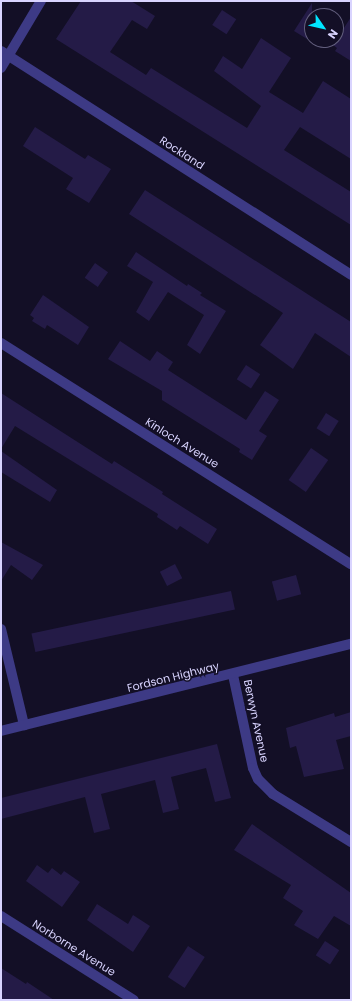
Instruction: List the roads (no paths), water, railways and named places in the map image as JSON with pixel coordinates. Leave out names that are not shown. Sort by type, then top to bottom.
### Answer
[{"type":"street","points":[[1,68],[5,54],[41,1]]},
{"type":"street","name":"Rockland","points":[[5,54],[351,275]]},
{"type":"street","name":"Kinloch Avenue","points":[[1,343],[351,564]]},
{"type":"street","points":[[1,629],[24,725]]},
{"type":"street","name":"Fordson Highway","points":[[1,731],[234,675],[351,644]]},
{"type":"street","name":"Berwyn Avenue","points":[[234,675],[253,768],[258,779],[273,794],[351,842]]},
{"type":"street","name":"Norborne Avenue","points":[[1,916],[134,1000]]}]
